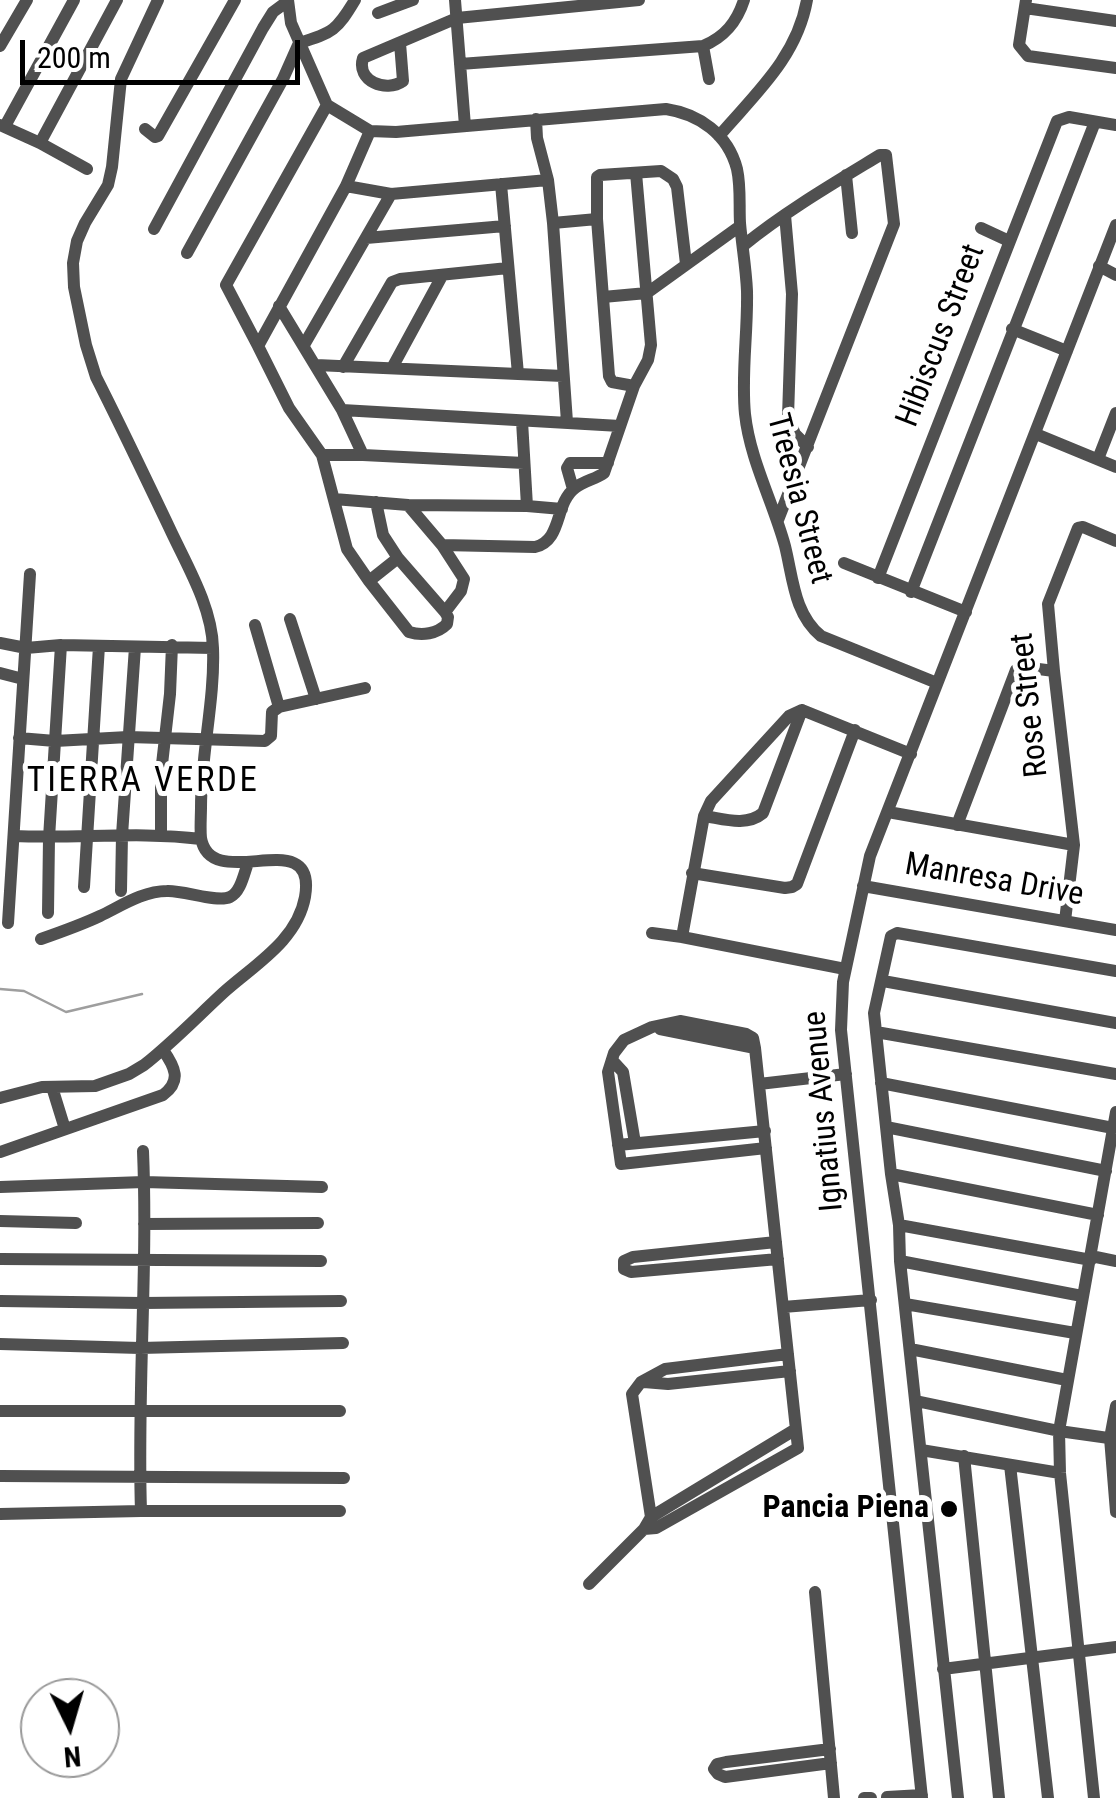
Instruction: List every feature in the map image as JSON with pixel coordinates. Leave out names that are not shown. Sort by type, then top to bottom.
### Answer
[{"type":"street","points":[[0,46],[27,0]]},
{"type":"street","points":[[74,0],[3,125],[87,170]]},
{"type":"street","points":[[40,143],[117,0]]},
{"type":"street","points":[[145,129],[158,136],[235,0]]},
{"type":"street","points":[[299,42],[340,24],[355,0]]},
{"type":"street","points":[[378,13],[413,0]]},
{"type":"street","points":[[455,0],[466,126]]},
{"type":"street","points":[[400,43],[457,18],[639,0]]},
{"type":"street","points":[[460,64],[704,46],[732,26],[744,0]]},
{"type":"street","points":[[154,229],[263,28],[273,12],[288,1],[299,42],[327,105],[370,131],[666,109],[704,122],[719,136],[789,52],[807,0]]},
{"type":"street","points":[[0,1098],[20,1091],[109,1082],[144,1065],[275,949],[296,922],[304,899],[306,880],[302,868],[292,861],[223,860],[210,854],[201,839],[204,740],[213,648],[208,618],[96,376],[74,287],[72,262],[77,241],[108,186],[112,168],[120,79],[152,2]]},
{"type":"street","points":[[1116,21],[1026,4],[1019,45],[1028,56],[1116,68]]},
{"type":"street","points":[[187,253],[284,79],[299,42]]},
{"type":"street","points":[[704,46],[709,79]]},
{"type":"street","points":[[327,105],[226,285],[288,408],[322,455],[347,548],[409,632],[442,629],[448,620],[445,612],[382,535],[376,502]]},
{"type":"street","name":"Hibiscus Street","points":[[878,578],[1056,121],[1069,117],[1095,122]]},
{"type":"street","points":[[536,119],[553,223],[567,422]]},
{"type":"street","points":[[911,592],[1095,122],[1116,125]]},
{"type":"street","points":[[258,346],[346,186],[370,131]]},
{"type":"street","name":"Treesia Street","points":[[719,136],[737,171],[746,292],[747,432],[778,520],[799,605],[807,623],[830,640],[937,683]]},
{"type":"street","points":[[744,245],[846,176],[886,155],[894,224],[778,520]]},
{"type":"street","points":[[634,386],[610,380],[597,177],[661,171],[673,179],[686,264]]},
{"type":"street","points":[[442,545],[544,544],[550,540],[573,489],[602,476],[650,351],[636,173]]},
{"type":"street","points":[[846,176],[852,233]]},
{"type":"street","points":[[346,186],[391,194],[548,180]]},
{"type":"street","points":[[501,184],[518,374]]},
{"type":"street","points":[[304,345],[391,194]]},
{"type":"street","points":[[785,215],[792,294],[788,417],[795,434],[808,447]]},
{"type":"street","points":[[553,223],[597,218]]},
{"type":"street","points":[[366,238],[504,226]]},
{"type":"street","points":[[603,296],[647,293],[740,226]]},
{"type":"street","name":"Ignatius Avenue","points":[[922,1797],[840,1014],[845,970],[870,856],[1116,226]]},
{"type":"street","points":[[980,228],[1008,241]]},
{"type":"street","points":[[1099,266],[1116,275]]},
{"type":"street","points":[[344,366],[392,282],[508,268]]},
{"type":"street","points":[[392,368],[442,276]]},
{"type":"street","points":[[279,306],[342,410],[363,455]]},
{"type":"street","points":[[1012,329],[1067,352]]},
{"type":"street","points":[[316,365],[563,376]]},
{"type":"street","points":[[342,410],[620,426]]},
{"type":"street","points":[[1098,459],[1116,413]]},
{"type":"street","points":[[522,421],[527,506]]},
{"type":"street","points":[[1036,434],[1116,467]]},
{"type":"street","points":[[322,455],[524,464]]},
{"type":"street","points":[[573,489],[567,468],[570,463],[608,463]]},
{"type":"street","points":[[334,499],[408,505],[562,508]]},
{"type":"street","points":[[408,505],[464,579],[461,592],[445,612]]},
{"type":"street","name":"Rose Street","points":[[1065,921],[1074,845],[1043,601],[1078,528],[1116,540]]},
{"type":"street","points":[[369,581],[398,558]]},
{"type":"street","points":[[844,563],[966,612]]},
{"type":"street","points":[[8,923],[30,574]]},
{"type":"street","points":[[290,618],[316,699]]},
{"type":"street","points":[[255,624],[279,706]]},
{"type":"street","points":[[0,644],[26,648],[172,645],[213,648]]},
{"type":"street","points":[[48,913],[61,645]]},
{"type":"street","points":[[161,834],[161,773],[172,645]]},
{"type":"street","points":[[84,888],[99,646]]},
{"type":"street","points":[[122,891],[135,646]]},
{"type":"street","points":[[957,825],[1016,670],[1029,667],[1054,671]]},
{"type":"street","points":[[0,673],[22,679]]},
{"type":"street","points":[[19,738],[259,741],[271,736],[272,712],[279,706],[365,688]]},
{"type":"street","points":[[682,936],[704,816],[711,802],[792,714],[802,710],[911,754]]},
{"type":"street","points":[[704,816],[746,822],[763,813],[802,710]]},
{"type":"street","points":[[692,873],[785,888],[797,884],[854,730]]},
{"type":"street","points":[[888,812],[1074,845]]},
{"type":"street","points":[[14,836],[161,834],[201,839]]},
{"type":"street","points":[[40,939],[156,892],[181,891],[229,898],[237,890],[248,863]]},
{"type":"street","name":"Manresa Drive","points":[[863,886],[1116,930]]},
{"type":"street","points":[[958,1798],[875,1002],[891,936],[897,932],[1116,971]]},
{"type":"street","points":[[652,933],[845,970]]},
{"type":"street","points":[[883,981],[1116,1023]]},
{"type":"street","points":[[589,1584],[647,1523],[796,1429],[756,1048],[753,1038],[680,1022],[652,1027],[624,1040],[617,1048],[608,1072],[621,1164],[766,1148]]},
{"type":"street","points":[[876,1032],[1116,1074]]},
{"type":"street","points":[[0,1152],[163,1094],[172,1088],[176,1077],[174,1064],[163,1050]]},
{"type":"street","points":[[612,1060],[623,1072],[635,1143]]},
{"type":"street","points":[[759,1084],[846,1074]]},
{"type":"street","points":[[881,1083],[1113,1128]]},
{"type":"street","points":[[52,1087],[64,1129]]},
{"type":"street","points":[[1094,1798],[1059,1431],[1116,1112]]},
{"type":"street","points":[[886,1128],[1106,1171]]},
{"type":"street","points":[[618,1145],[764,1131]]},
{"type":"street","points":[[141,1510],[143,1151]]},
{"type":"street","points":[[891,1174],[1098,1215]]},
{"type":"street","points":[[0,1187],[144,1182],[322,1187]]},
{"type":"street","points":[[0,1221],[76,1222]]},
{"type":"street","points":[[144,1224],[318,1223]]},
{"type":"street","points":[[899,1225],[1116,1261]]},
{"type":"street","points":[[776,1242],[633,1257],[624,1261],[624,1270],[778,1259]]},
{"type":"street","points":[[0,1260],[322,1261]]},
{"type":"street","points":[[900,1261],[1082,1296]]},
{"type":"street","points":[[783,1307],[871,1300]]},
{"type":"street","points":[[0,1301],[340,1301]]},
{"type":"street","points":[[905,1304],[1075,1334]]},
{"type":"street","points":[[0,1344],[140,1348],[344,1343]]},
{"type":"street","points":[[910,1348],[1066,1380]]},
{"type":"street","points":[[647,1523],[632,1394],[642,1382],[665,1369],[788,1354]]},
{"type":"street","points":[[642,1382],[668,1384],[790,1370]]},
{"type":"street","points":[[916,1401],[1059,1431],[1113,1438]]},
{"type":"street","points":[[1116,1406],[1116,1512]]},
{"type":"street","points":[[0,1411],[340,1411]]},
{"type":"street","points":[[921,1450],[1060,1473]]},
{"type":"street","points":[[964,1456],[999,1798]]},
{"type":"street","points":[[1010,1466],[1048,1798]]},
{"type":"street","points":[[0,1476],[344,1478]]},
{"type":"street","points":[[0,1514],[340,1511]]},
{"type":"street","points":[[815,1592],[834,1798]]},
{"type":"street","points":[[943,1668],[1116,1648]]},
{"type":"street","points":[[830,1748],[726,1762],[714,1769],[725,1777],[831,1764]]},
{"type":"street","points":[[887,1798],[922,1797]]},
{"type":"waterway","points":[[0,989],[24,991],[66,1012],[142,994]]},
{"type":"place","name":"Pancia Piena","points":[[949,1509]]},
{"type":"district","name":"TIERRA VERDE","points":[[143,782]]}]
